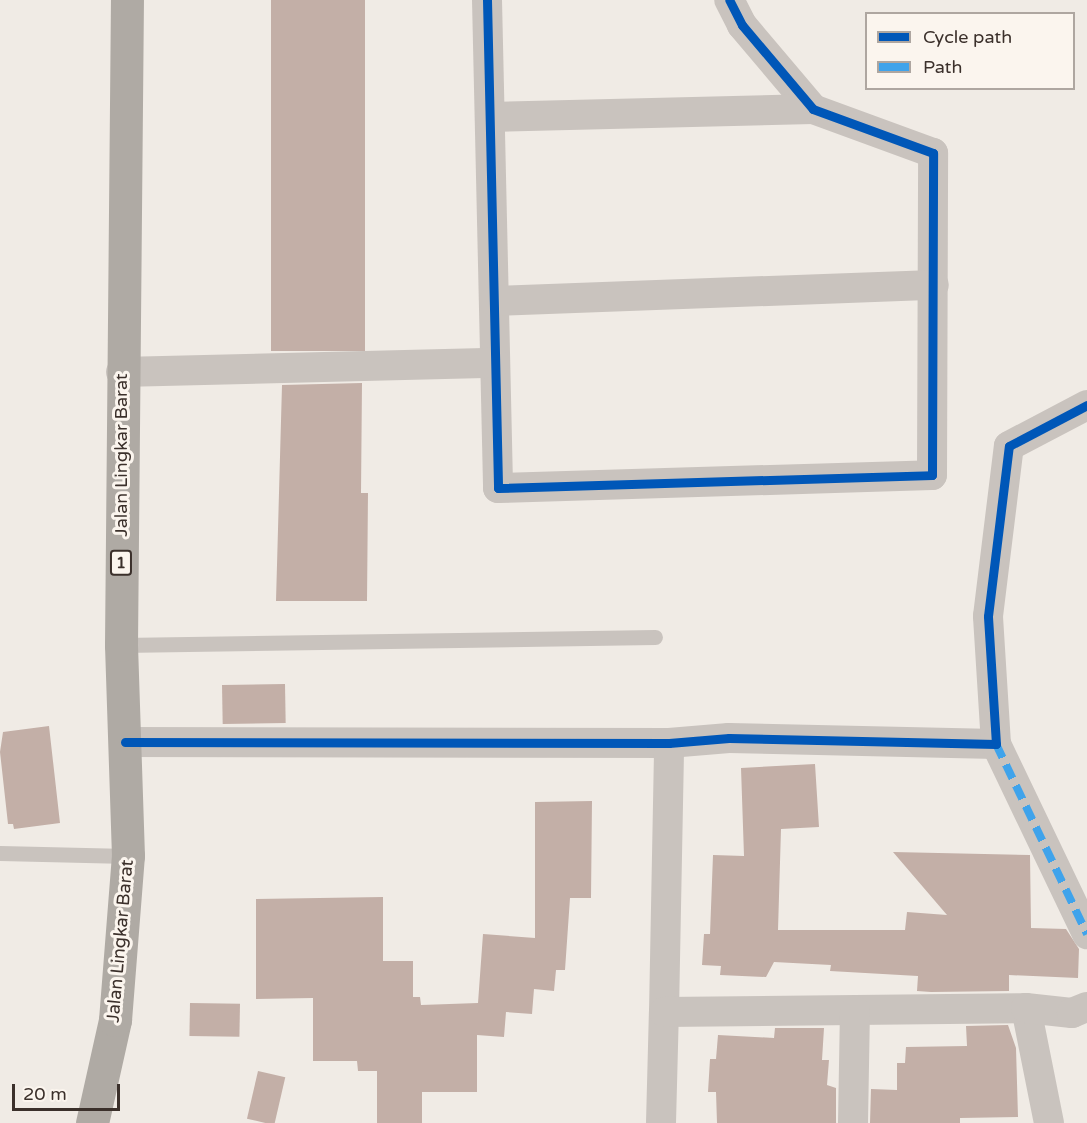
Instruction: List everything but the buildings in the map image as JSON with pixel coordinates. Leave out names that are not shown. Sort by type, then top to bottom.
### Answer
[{"type":"highway","name":"Jalan Lingkar Barat","points":[[92,1123],[115,1020],[128,856],[121,645],[121,372],[127,0]]},
{"type":"street","points":[[487,0],[498,488],[932,475],[933,153],[813,109],[490,117]]},
{"type":"street","points":[[729,0],[742,25],[813,109]]},
{"type":"street","points":[[494,301],[934,285]]},
{"type":"street","points":[[121,372],[495,363]]},
{"type":"street","points":[[1087,405],[1009,447],[988,616],[996,744],[1087,934]]},
{"type":"street","points":[[125,742],[669,743],[729,738],[996,744]]},
{"type":"street","points":[[661,1123],[669,743]]},
{"type":"street","points":[[664,1012],[1026,1008],[1072,1013],[1087,1007]]},
{"type":"street","points":[[1026,1008],[1049,1123]]},
{"type":"street","points":[[853,1123],[855,1011]]},
{"type":"lane","points":[[121,645],[655,637]]},
{"type":"lane","points":[[0,853],[128,856]]},
{"type":"marked path","points":[[996,744],[1087,934]]},
{"type":"cycle path","points":[[487,0],[498,488],[932,475],[933,153],[813,109],[742,25],[729,0]]},
{"type":"cycle path","points":[[125,742],[669,743],[729,738],[996,744],[988,616],[1009,446],[1087,405]]}]
